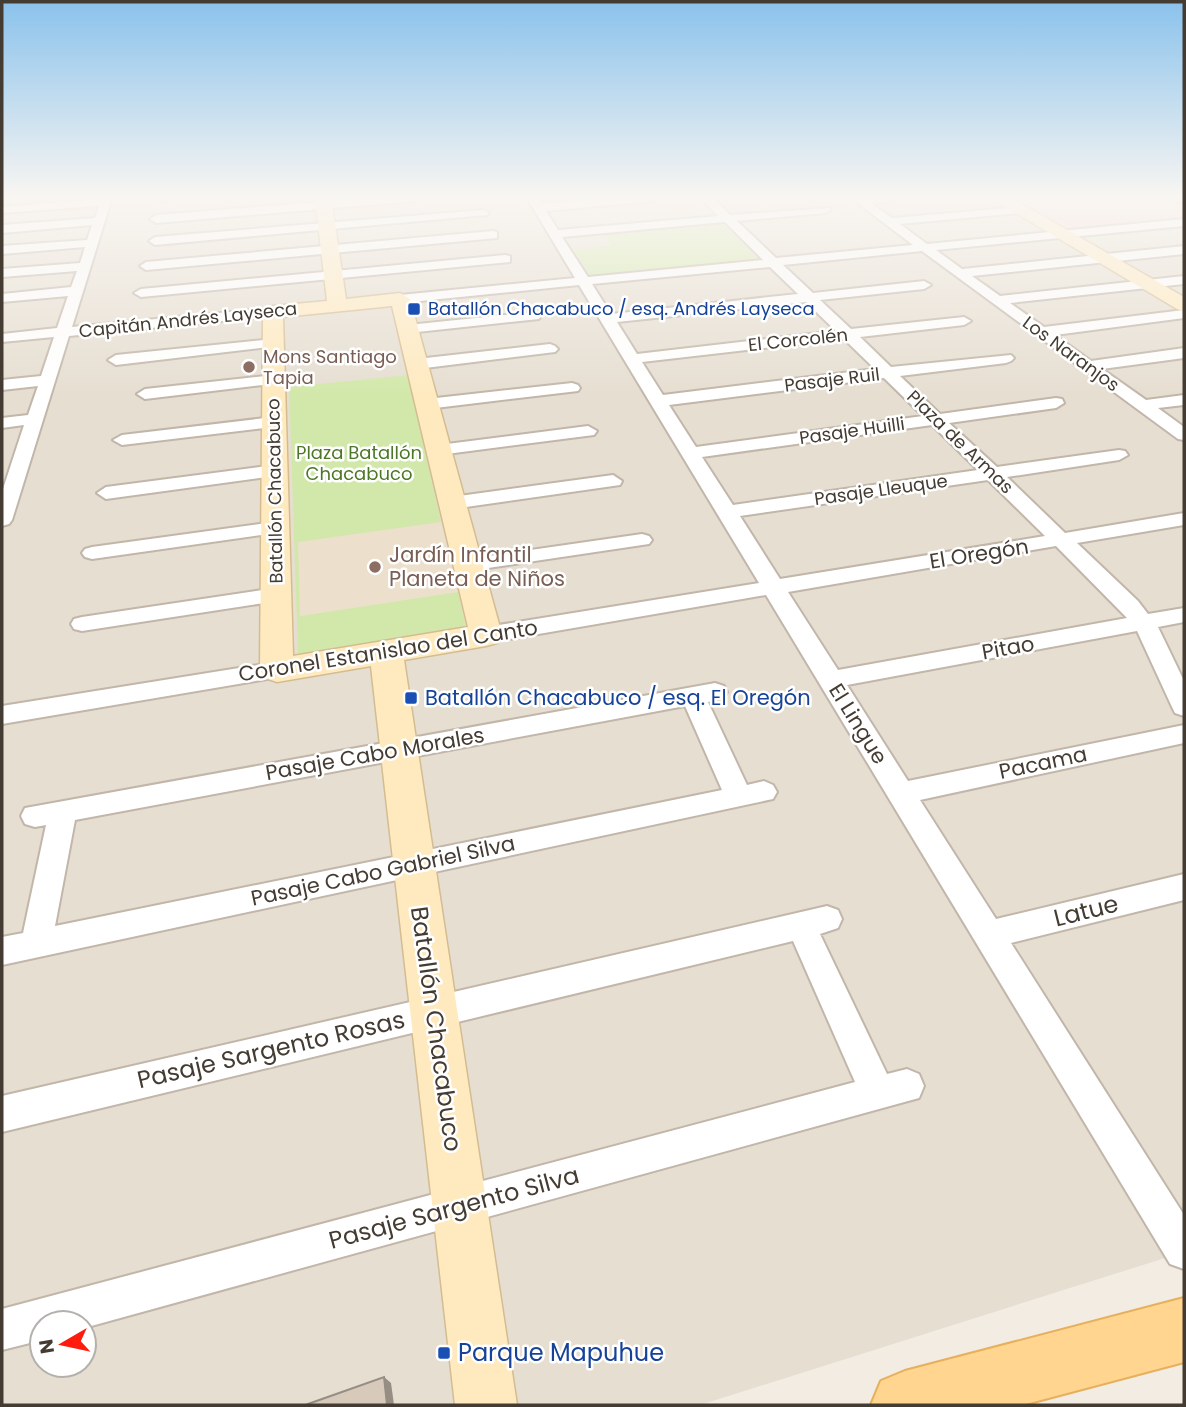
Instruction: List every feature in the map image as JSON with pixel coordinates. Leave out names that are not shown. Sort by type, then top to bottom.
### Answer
[{"type":"main road","points":[[905,1405],[1184,1330]]},
{"type":"street","points":[[167,291],[172,264]]},
{"type":"street","points":[[146,266],[176,264]]},
{"type":"street","points":[[332,264],[337,305]]},
{"type":"street","points":[[141,293],[458,264]]},
{"type":"street","name":"El Lingue","points":[[573,264],[1184,1250]]},
{"type":"street","name":"Capitán Andrés Layseca","points":[[2,338],[756,264]]},
{"type":"street","name":"Plaza de Armas","points":[[775,264],[1145,623],[1184,707]]},
{"type":"street","name":"Los Naranjos","points":[[947,264],[1184,435]]},
{"type":"street","points":[[960,273],[1048,264]]},
{"type":"street","points":[[1112,264],[1184,305]]},
{"type":"street","points":[[2,273],[85,266],[35,419],[11,464],[3,515]]},
{"type":"street","points":[[998,300],[1184,279]]},
{"type":"street","points":[[607,319],[924,285]]},
{"type":"street","points":[[2,298],[77,291]]},
{"type":"street","points":[[400,299],[486,635]]},
{"type":"street","name":"Batallón Chacabuco","points":[[273,312],[277,670]]},
{"type":"street","points":[[1041,332],[1184,314]]},
{"type":"street","points":[[408,329],[534,316]]},
{"type":"street","name":"El Corcolén","points":[[632,359],[964,321]]},
{"type":"street","points":[[116,360],[273,343]]},
{"type":"street","points":[[417,364],[550,349]]},
{"type":"street","points":[[1088,366],[1184,354]]},
{"type":"street","name":"Pasaje Ruil","points":[[658,401],[1006,358]]},
{"type":"street","points":[[2,385],[48,380]]},
{"type":"street","points":[[145,394],[274,380]]},
{"type":"street","points":[[427,404],[572,388]]},
{"type":"street","points":[[1143,405],[1184,400]]},
{"type":"street","name":"Pasaje Huilli","points":[[690,453],[1056,403]]},
{"type":"street","points":[[2,423],[35,419]]},
{"type":"street","points":[[122,440],[274,422]]},
{"type":"street","points":[[439,450],[588,431]]},
{"type":"street","name":"Pasaje Lleuque","points":[[727,512],[1119,455]]},
{"type":"street","points":[[107,493],[275,471]]},
{"type":"street","points":[[452,503],[613,481]]},
{"type":"street","name":"El Oregón","points":[[773,587],[1184,519]]},
{"type":"street","points":[[92,553],[275,528]]},
{"type":"street","points":[[468,565],[642,540]]},
{"type":"street","name":"Coronel Estanislao del Canto","points":[[2,715],[773,587]]},
{"type":"street","points":[[82,624],[276,595]]},
{"type":"street","name":"Pitao","points":[[831,680],[1184,615]]},
{"type":"street","name":"Batallón Chacabuco","points":[[386,652],[486,1405]]},
{"type":"street","name":"Pasaje Cabo Morales","points":[[36,944],[49,813],[704,694],[751,795]]},
{"type":"street","name":"Pacama","points":[[901,793],[1184,734]]},
{"type":"street","name":"Pasaje Cabo Gabriel Silva","points":[[2,951],[751,795]]},
{"type":"street","name":"Latue","points":[[989,935],[1184,887]]},
{"type":"street","name":"Pasaje Sargento Rosas","points":[[2,1114],[814,922],[892,1090]]},
{"type":"street","name":"Pasaje Sargento Silva","points":[[2,1330],[892,1090]]},
{"type":"shaded area","points":[[2,264],[1184,264],[1184,1252],[700,1405],[2,1405]]},
{"type":"shaded area","name":"Jardín Infantil Planeta de Niños","points":[[441,522],[458,592],[300,617],[298,542]]},
{"type":"green space","points":[[583,264],[723,264],[591,277]]},
{"type":"green space","name":"Plaza Batallón Chacabuco","points":[[408,375],[441,522],[298,542],[300,616],[458,592],[466,627],[298,654],[289,387]]},
{"type":"building","points":[[384,1377],[387,1405],[308,1404]]},
{"type":"place","name":"Batallón Chacabuco / esq. Andrés Layseca","points":[[414,309]]},
{"type":"place","name":"Mons Santiago Tapia","points":[[249,367]]},
{"type":"place","name":"Jardín Infantil Planeta de Niños","points":[[375,567]]},
{"type":"place","name":"Batallón Chacabuco / esq. El Oregón","points":[[411,698]]},
{"type":"place","name":"Parque Mapuhue","points":[[444,1353]]}]
